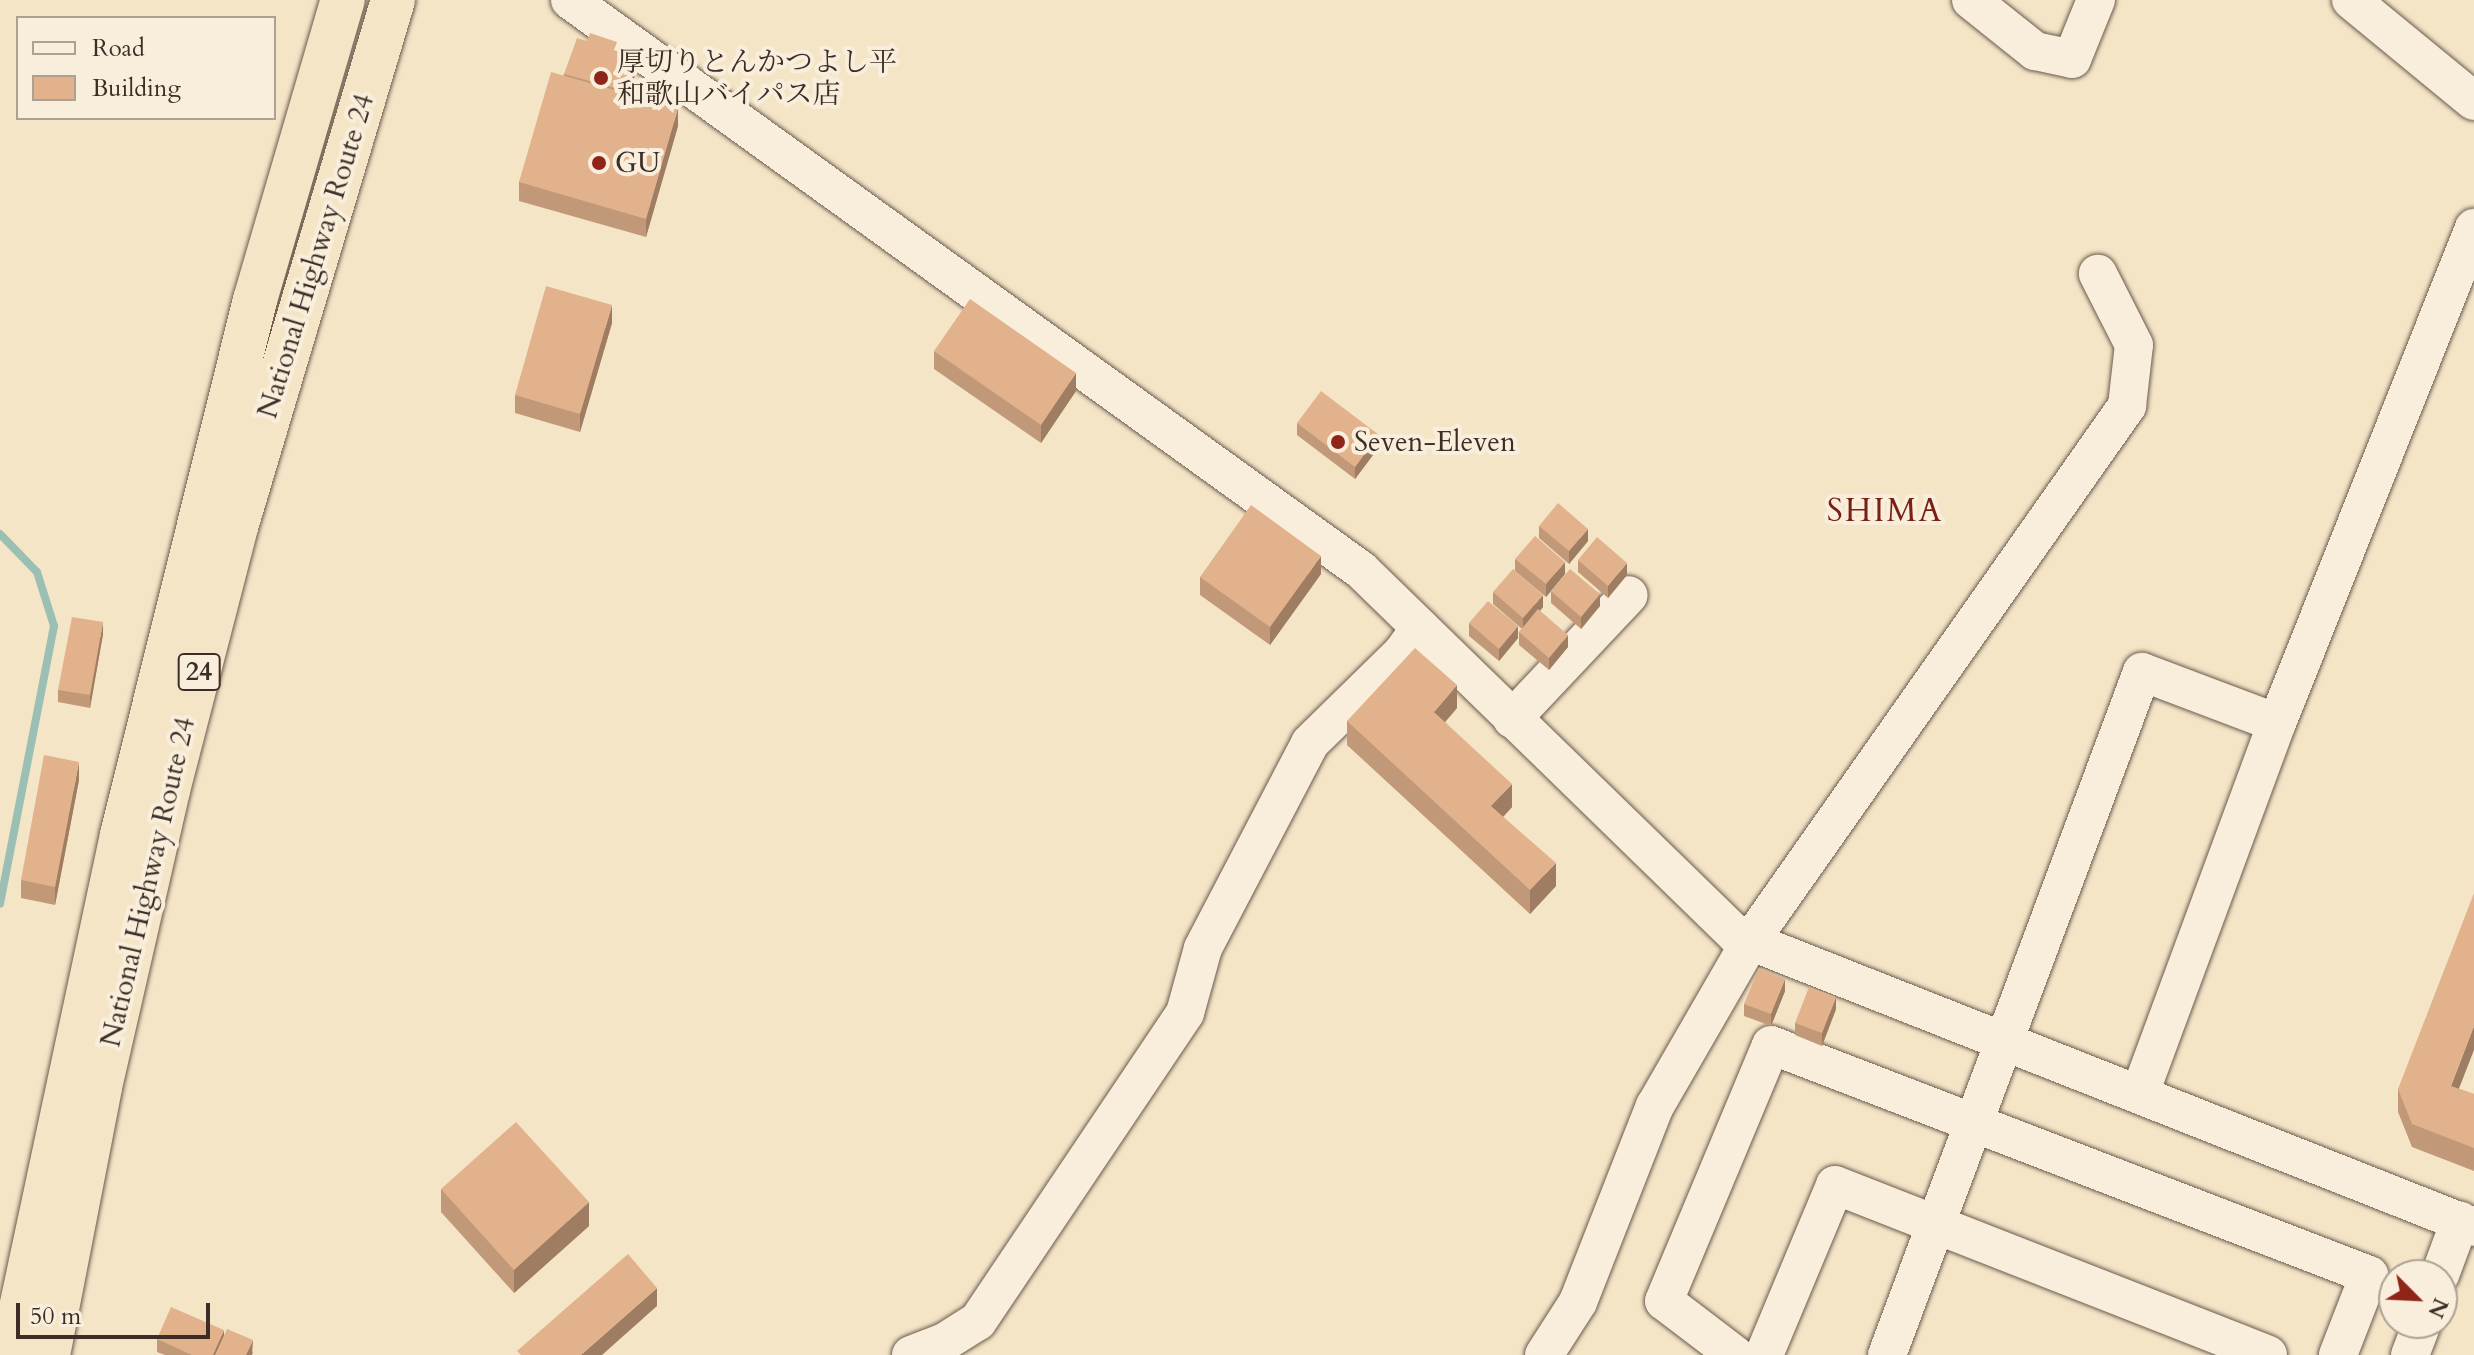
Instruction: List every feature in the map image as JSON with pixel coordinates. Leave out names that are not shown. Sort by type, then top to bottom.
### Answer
[{"type":"highway","name":"National Highway Route 24","points":[[11,1355],[122,835],[255,300],[343,0]]},
{"type":"highway","name":"National Highway Route 24","points":[[48,1355],[100,1087],[168,790],[236,527],[393,0]]},
{"type":"street","points":[[570,0],[1361,570],[1708,913],[1749,943],[2140,1093],[2467,1224],[2448,1259]]},
{"type":"street","points":[[1971,0],[2035,51],[2072,59],[2096,0]]},
{"type":"street","points":[[2369,7],[2474,101]]},
{"type":"street","points":[[2140,1093],[2277,723],[2474,228]]},
{"type":"street","points":[[1544,1355],[1578,1302],[1655,1106],[1749,943],[2127,406],[2134,345],[2098,274]]},
{"type":"street","points":[[1512,719],[1629,595]]},
{"type":"street","points":[[911,1355],[978,1321],[1185,1013],[1203,948],[1310,743],[1402,653],[1420,628]]},
{"type":"street","points":[[1887,1355],[2008,1043],[2142,672],[2277,723]]},
{"type":"street","points":[[1735,1355],[1664,1301],[1771,1045],[2369,1275],[2338,1355]]},
{"type":"street","points":[[1764,1355],[1835,1185],[2268,1355]]},
{"type":"building","name":"厚切りとんかつよし平 和歌山バイパス店","points":[[590,33],[617,42],[614,50],[637,57],[626,91],[564,74],[577,38],[587,41]]},
{"type":"building","name":"GU","points":[[551,72],[678,108],[646,219],[519,182]]},
{"type":"building","points":[[546,286],[612,305],[580,414],[515,395]]},
{"type":"building","points":[[970,299],[1076,373],[1041,425],[934,351]]},
{"type":"building","points":[[1321,391],[1379,435],[1355,467],[1297,423]]},
{"type":"building","points":[[1558,503],[1588,529],[1569,551],[1539,526]]},
{"type":"building","points":[[1251,505],[1321,556],[1270,627],[1200,577]]},
{"type":"building","points":[[1535,536],[1565,562],[1546,584],[1515,559]]},
{"type":"building","points":[[1597,537],[1627,563],[1608,586],[1578,560]]},
{"type":"building","points":[[1513,569],[1543,595],[1523,618],[1493,592]]},
{"type":"building","points":[[1570,569],[1600,594],[1581,617],[1551,591]]},
{"type":"building","points":[[1488,601],[1518,626],[1499,649],[1469,623]]},
{"type":"building","points":[[1538,609],[1568,635],[1549,658],[1519,632]]},
{"type":"building","points":[[72,617],[103,622],[90,695],[58,690]]},
{"type":"building","points":[[1415,648],[1457,685],[1434,712],[1512,784],[1491,806],[1556,863],[1530,890],[1347,721]]},
{"type":"building","points":[[44,755],[79,762],[55,887],[21,880]]},
{"type":"building","points":[[2474,893],[2474,1026],[2451,1086],[2474,1094],[2474,1148],[2412,1124],[2398,1089]]},
{"type":"building","points":[[1759,968],[1785,979],[1771,1014],[1744,1004]]},
{"type":"building","points":[[1809,987],[1836,997],[1822,1033],[1795,1023]]},
{"type":"building","points":[[516,1122],[589,1202],[514,1270],[441,1189]]},
{"type":"building","points":[[628,1254],[657,1288],[581,1355],[521,1355],[517,1351]]},
{"type":"building","points":[[171,1307],[224,1330],[213,1355],[192,1355],[157,1339]]},
{"type":"building","points":[[227,1329],[253,1340],[246,1355],[215,1355]]},
{"type":"waterway","points":[[0,534],[37,572],[54,626],[0,904]]},
{"type":"place","name":"厚切りとんかつよし平 和歌山バイパス店","points":[[601,78]]},
{"type":"place","name":"GU","points":[[599,163]]},
{"type":"place","name":"Seven-Eleven","points":[[1338,442]]},
{"type":"district","name":"SHIMA","points":[[1885,511]]}]
